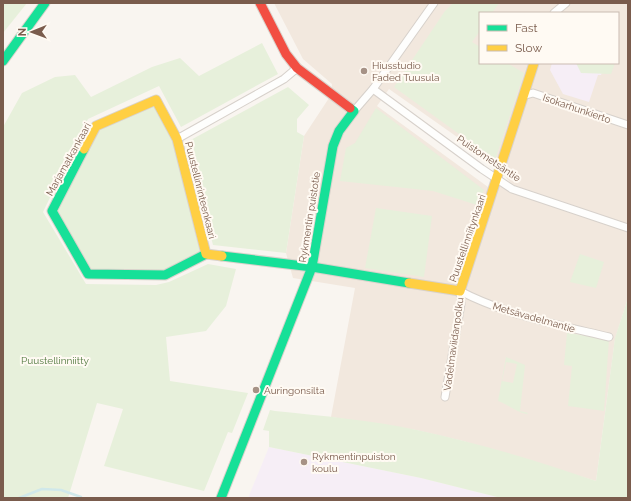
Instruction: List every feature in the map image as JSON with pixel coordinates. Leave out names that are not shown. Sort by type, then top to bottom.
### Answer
[{"type":"street","points":[[3,61],[45,3]]},
{"type":"street","points":[[260,3],[286,54],[297,68],[354,111]]},
{"type":"street","name":"Rykmentin puistotie","points":[[221,498],[312,267],[332,146],[339,132],[354,111],[373,89],[434,3]]},
{"type":"street","points":[[555,12],[566,3]]},
{"type":"street","name":"Puustellinniitynkaari","points":[[312,267],[460,291],[526,95],[534,64]]},
{"type":"street","name":"Puustellinrinteenkaari","points":[[297,68],[284,79],[177,139],[206,254],[312,267]]},
{"type":"street","name":"Puistometsäntie","points":[[373,89],[497,180],[512,189],[628,228]]},
{"type":"street","name":"Isokarhunkierto","points":[[526,95],[533,93],[628,126]]},
{"type":"street","name":"Marjamatkankaari","points":[[177,139],[156,100],[96,126],[52,211],[88,274],[165,275],[206,254]]},
{"type":"street","name":"Metsävadelmantie","points":[[460,291],[476,300],[538,320],[609,337]]},
{"type":"street","name":"Vadelmaviidanpolku","points":[[445,397],[460,304],[460,291]]},
{"type":"shaded area","points":[[274,3],[628,3],[628,298],[615,339],[596,481],[463,441],[416,430],[331,417],[355,288],[293,278],[286,253],[304,136],[331,95],[332,84],[303,59]],"holes":[[[389,89],[494,163],[513,186],[488,187],[377,106]]]},
{"type":"shaded area","points":[[552,64],[606,64],[601,75],[598,75],[589,102],[563,94],[550,70]]},
{"type":"shaded area","name":"Rykmentinpuiston koulu","points":[[269,447],[421,478],[501,498],[248,498]]},
{"type":"green space","points":[[3,3],[27,3],[3,33]]},
{"type":"green space","points":[[453,3],[499,3],[493,12],[479,12],[479,32],[472,42],[479,46],[479,64],[509,64],[524,73],[495,160],[394,87],[445,11]]},
{"type":"green space","name":"Puustellinniitty","points":[[262,43],[278,74],[181,127],[159,86],[88,119],[43,212],[86,284],[156,285],[169,282],[208,264],[236,269],[226,306],[206,331],[166,337],[170,381],[248,393],[232,433],[228,432],[204,491],[104,466],[123,409],[97,403],[68,498],[3,498],[3,127],[22,93],[55,77],[75,75],[91,97],[152,67],[180,58],[199,76]]},
{"type":"green space","points":[[576,64],[615,64],[611,74],[581,73]]},
{"type":"green space","points":[[288,87],[309,105],[297,119],[297,132],[304,136],[286,253],[213,245],[187,142]]},
{"type":"green space","points":[[155,106],[173,141],[200,252],[162,271],[92,270],[57,211],[100,129]]},
{"type":"green space","points":[[376,108],[484,190],[477,205],[433,191],[340,181],[346,148],[355,143]]},
{"type":"green space","points":[[376,208],[432,216],[424,277],[365,268]]},
{"type":"green space","points":[[580,254],[604,262],[596,288],[570,282]]},
{"type":"green space","points":[[628,298],[628,498],[501,498],[421,478],[269,447],[269,431],[263,430],[270,410],[365,421],[417,430],[508,453],[596,481],[615,338]]},
{"type":"green space","points":[[567,333],[609,339],[604,411],[568,406],[572,366],[564,365]]},
{"type":"green space","points":[[506,357],[525,365],[520,411],[528,413],[519,412],[498,401]],"holes":[[[506,362],[517,364],[513,383],[502,381]]]},
{"type":"waterway","points":[[19,498],[42,489],[61,490],[81,497]]},
{"type":"traffic: fast","points":[[3,61],[45,3]]},
{"type":"traffic: fast","points":[[221,498],[312,267],[333,146],[339,131],[354,111],[350,108]]},
{"type":"traffic: fast","points":[[84,149],[52,211],[88,274],[165,275],[206,254]]},
{"type":"traffic: fast","points":[[222,256],[312,267],[409,283]]},
{"type":"traffic: slow","points":[[409,283],[460,291],[534,64]]},
{"type":"traffic: slow","points":[[84,149],[96,126],[156,100],[177,139],[206,254],[222,256]]},
{"type":"traffic: jam","points":[[260,3],[286,54],[297,68],[350,108]]},
{"type":"place","name":"Hiusstudio Faded Tuusula","points":[[364,71]]},
{"type":"place","name":"Auringonsilta","points":[[256,390]]},
{"type":"place","name":"Rykmentinpuiston koulu","points":[[304,462]]}]
